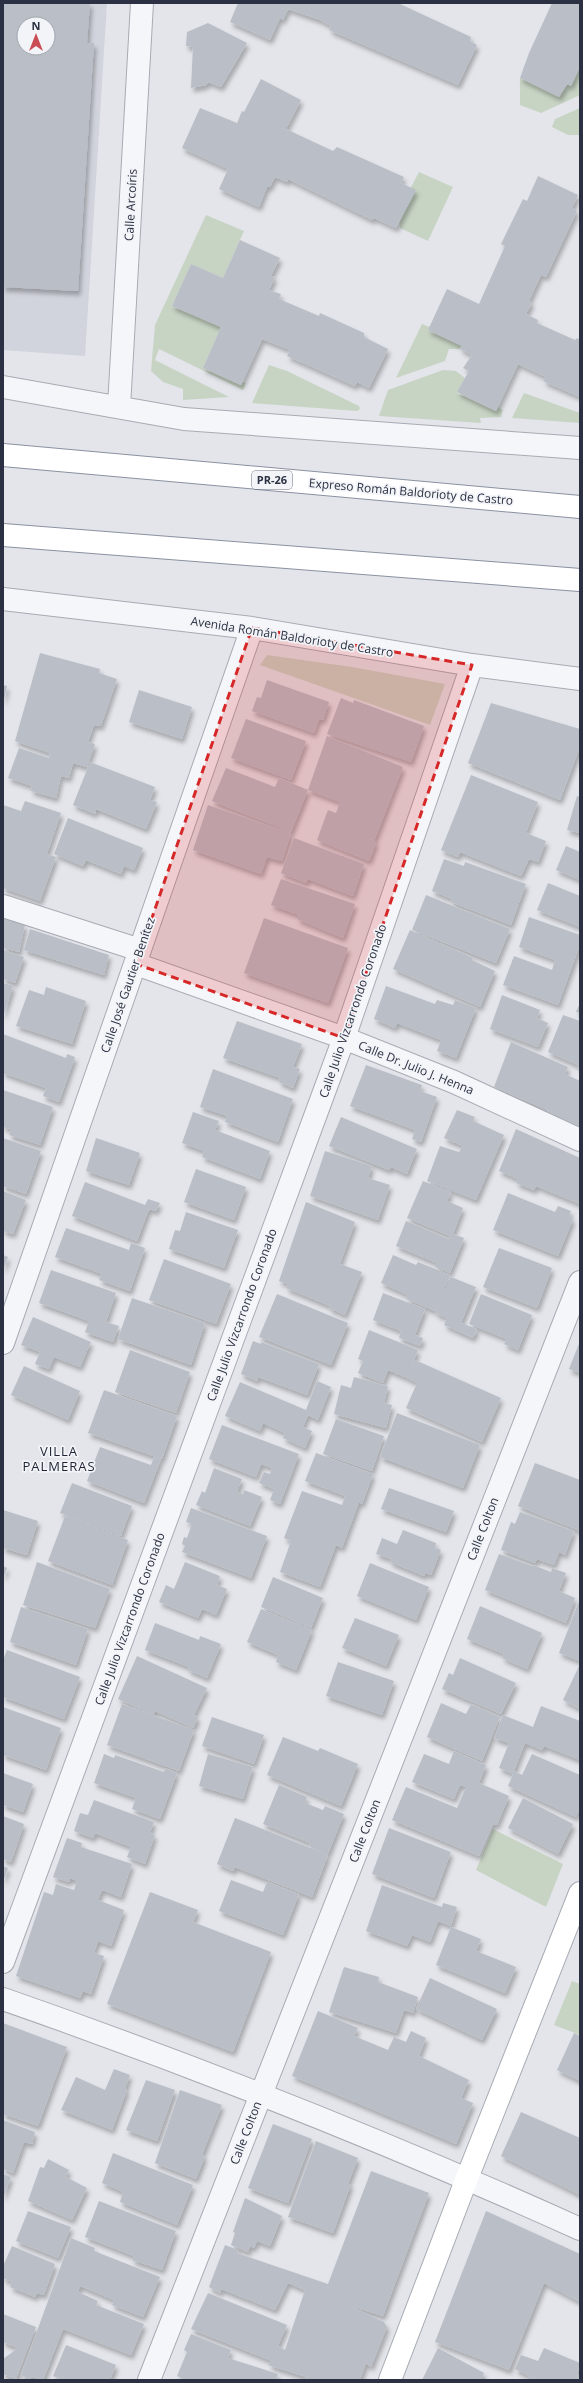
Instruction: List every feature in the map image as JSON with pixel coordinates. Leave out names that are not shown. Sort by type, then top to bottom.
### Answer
[{"type":"main road","name":"Expreso Román Baldorioty de Castro","points":[[3,456],[580,507]]},
{"type":"main road","points":[[3,535],[580,580]]},
{"type":"main road","points":[[390,2380],[467,2178],[580,1893]]},
{"type":"street","name":"Calle Arcoíris","points":[[119,407],[142,3]]},
{"type":"street","points":[[3,387],[184,419],[580,448]]},
{"type":"street","name":"Avenida Román Baldorioty de Castro","points":[[3,599],[252,628],[472,665],[580,679]]},
{"type":"street","name":"Calle José Gautier Benítez","points":[[3,1343],[252,628]]},
{"type":"street","name":"Calle Julio Vizcarrondo Coronado","points":[[3,1962],[344,1038],[472,665]]},
{"type":"street","name":"Calle Dr. Julio J. Henna","points":[[3,906],[138,957],[454,1082],[580,1140]]},
{"type":"street","name":"Calle Colton","points":[[149,2380],[580,1282]]},
{"type":"street","points":[[3,1999],[85,2028],[467,2178],[580,2229]]},
{"type":"highlighted area","points":[[252,628],[472,665],[344,1038],[136,964]]},
{"type":"shaded area","points":[[3,3],[107,3],[85,356],[3,350]]},
{"type":"green space","points":[[580,67],[580,95],[541,113],[520,105],[520,78],[560,95]]},
{"type":"green space","points":[[580,108],[580,135],[568,135],[552,127],[555,119]]},
{"type":"green space","points":[[419,172],[453,187],[428,241],[400,228],[399,222],[411,187]]},
{"type":"green space","points":[[206,215],[244,231],[223,278],[191,264],[172,306],[221,327],[203,368],[241,385],[243,382],[246,383],[243,390],[159,349],[155,360],[229,397],[183,400],[183,389],[163,382],[151,371],[155,325]]},
{"type":"green space","points":[[422,324],[430,327],[428,330],[462,346],[460,349],[449,349],[445,361],[396,378]]},
{"type":"green space","points":[[269,365],[287,371],[359,406],[360,409],[357,411],[252,403]]},
{"type":"green space","points":[[443,370],[456,371],[465,378],[457,393],[496,411],[498,407],[503,410],[501,417],[480,418],[481,423],[379,416],[388,390]]},
{"type":"green space","points":[[524,393],[580,413],[580,423],[512,418]]},
{"type":"green space","points":[[267,655],[352,667],[445,684],[430,725],[260,665]]},
{"type":"green space","points":[[493,1829],[563,1864],[546,1907],[476,1870]]},
{"type":"green space","points":[[572,1981],[580,1984],[580,2035],[554,2025]]},
{"type":"building","points":[[3,3],[90,3],[87,43],[94,43],[78,291],[3,287]]},
{"type":"building","points":[[238,3],[398,3],[471,37],[470,41],[477,45],[458,85],[329,30],[331,26],[320,20],[288,9],[283,20],[280,18],[270,40],[230,22]]},
{"type":"building","points":[[552,3],[580,3],[580,67],[571,86],[567,84],[559,97],[520,78],[529,53]]},
{"type":"building","points":[[208,23],[247,43],[221,87],[208,82],[206,85],[191,88],[193,47],[186,46],[187,32]]},
{"type":"building","points":[[261,79],[301,100],[286,129],[333,151],[337,147],[404,177],[401,183],[416,190],[396,228],[374,218],[372,220],[288,179],[287,182],[275,177],[270,187],[267,187],[259,207],[219,189],[228,169],[182,148],[200,108],[237,123],[242,111],[244,112]]},
{"type":"building","points":[[538,176],[578,195],[572,208],[577,211],[546,277],[541,275],[529,301],[532,303],[526,314],[538,320],[537,323],[575,340],[577,338],[580,340],[580,397],[543,381],[546,377],[518,364],[496,411],[457,392],[469,371],[463,368],[472,355],[460,349],[462,346],[428,330],[447,289],[479,304],[505,246],[501,244],[523,199],[527,201]]},
{"type":"building","points":[[240,240],[280,258],[271,276],[275,277],[269,290],[281,294],[279,299],[319,316],[320,313],[364,333],[364,337],[388,349],[369,388],[357,382],[355,386],[287,356],[290,350],[262,339],[241,385],[203,368],[221,327],[172,306],[191,264],[223,278]]},
{"type":"building","points":[[40,653],[100,669],[99,673],[117,679],[101,726],[94,725],[88,742],[95,744],[87,767],[73,763],[69,778],[61,776],[56,798],[31,791],[32,786],[8,778],[19,748],[49,758],[50,753],[15,741]]},
{"type":"building","points":[[267,680],[329,702],[323,720],[319,719],[314,733],[252,711],[257,697],[261,698]]},
{"type":"building","points":[[3,685],[7,686],[4,700],[3,700]]},
{"type":"building","points":[[139,690],[192,707],[182,739],[129,722]]},
{"type":"building","points":[[341,698],[353,703],[354,700],[424,726],[411,762],[327,734]]},
{"type":"building","points":[[491,703],[580,729],[580,747],[560,800],[468,763]]},
{"type":"building","points":[[246,719],[306,741],[291,780],[231,758]]},
{"type":"building","points":[[327,736],[403,767],[374,841],[376,843],[369,861],[317,840],[328,810],[336,813],[340,802],[308,790]]},
{"type":"building","points":[[90,762],[155,787],[150,800],[157,802],[146,829],[96,809],[95,814],[73,805]]},
{"type":"building","points":[[226,768],[275,787],[279,778],[308,790],[291,832],[212,801]]},
{"type":"building","points":[[471,775],[538,802],[526,833],[546,841],[538,862],[529,859],[521,876],[460,852],[458,857],[441,850]]},
{"type":"building","points":[[577,796],[580,797],[580,833],[567,830]]},
{"type":"building","points":[[25,801],[61,813],[47,854],[56,857],[40,901],[3,888],[3,805],[21,811]]},
{"type":"building","points":[[208,805],[291,833],[282,861],[267,857],[261,874],[193,850]]},
{"type":"building","points":[[68,818],[143,848],[134,870],[124,866],[121,874],[86,860],[83,866],[54,854]]},
{"type":"building","points":[[294,838],[364,864],[353,896],[308,879],[306,883],[281,873]]},
{"type":"building","points":[[566,846],[580,852],[580,880],[556,870]]},
{"type":"building","points":[[444,859],[464,866],[465,862],[526,884],[511,925],[451,902],[452,899],[432,891]]},
{"type":"building","points":[[281,879],[355,904],[343,938],[297,919],[299,915],[271,905]]},
{"type":"building","points":[[548,883],[580,896],[580,927],[537,910]]},
{"type":"building","points":[[426,895],[510,929],[496,963],[412,930]]},
{"type":"building","points":[[529,917],[580,935],[580,945],[558,1005],[503,985],[514,956],[552,970],[555,960],[519,947]]},
{"type":"building","points":[[3,918],[25,925],[19,952],[3,948]]},
{"type":"building","points":[[264,918],[348,948],[328,1003],[244,973]]},
{"type":"building","points":[[30,929],[109,955],[104,975],[24,950]]},
{"type":"building","points":[[410,930],[473,958],[472,960],[495,971],[480,1007],[393,969]]},
{"type":"building","points":[[3,950],[24,957],[15,983],[3,979]]},
{"type":"building","points":[[3,983],[13,986],[3,1017]]},
{"type":"building","points":[[386,986],[435,1004],[437,1000],[453,1005],[455,1000],[476,1008],[456,1058],[437,1051],[441,1040],[397,1023],[395,1028],[374,1019]]},
{"type":"building","points":[[46,987],[86,1001],[72,1044],[16,1026],[29,990],[44,995]]},
{"type":"building","points":[[502,995],[540,1010],[537,1018],[548,1023],[538,1047],[490,1029]]},
{"type":"building","points":[[580,1003],[580,1013],[576,1012]]},
{"type":"building","points":[[563,1015],[580,1021],[580,1068],[577,1067],[578,1065],[548,1052]]},
{"type":"building","points":[[237,1021],[302,1044],[293,1067],[300,1069],[293,1088],[279,1082],[280,1078],[223,1058]]},
{"type":"building","points":[[3,1034],[66,1058],[67,1054],[75,1057],[59,1102],[43,1096],[46,1088],[3,1073]]},
{"type":"building","points":[[511,1042],[568,1067],[565,1074],[580,1081],[580,1129],[546,1114],[548,1110],[494,1087]]},
{"type":"building","points":[[366,1065],[422,1085],[420,1091],[437,1097],[421,1142],[412,1139],[415,1130],[350,1106]]},
{"type":"building","points":[[213,1069],[293,1099],[278,1142],[225,1122],[227,1116],[200,1107]]},
{"type":"building","points":[[3,1090],[53,1107],[40,1145],[9,1135],[11,1129],[3,1127]]},
{"type":"building","points":[[457,1110],[475,1117],[473,1121],[504,1135],[476,1200],[427,1181],[440,1146],[459,1152],[463,1146],[444,1138]]},
{"type":"building","points":[[193,1112],[219,1121],[215,1130],[270,1151],[260,1179],[202,1157],[204,1151],[182,1143]]},
{"type":"building","points":[[341,1117],[417,1149],[407,1174],[391,1167],[389,1170],[329,1146]]},
{"type":"building","points":[[516,1129],[580,1158],[580,1204],[536,1186],[534,1190],[516,1183],[518,1179],[499,1171]]},
{"type":"building","points":[[3,1138],[41,1151],[26,1194],[3,1186]]},
{"type":"building","points":[[96,1138],[140,1153],[129,1185],[86,1171]]},
{"type":"building","points":[[325,1151],[372,1166],[368,1178],[390,1185],[378,1220],[310,1196]]},
{"type":"building","points":[[196,1169],[246,1187],[234,1220],[184,1202]]},
{"type":"building","points":[[423,1181],[451,1192],[447,1201],[463,1208],[453,1234],[464,1238],[450,1273],[435,1267],[437,1263],[396,1246],[406,1221],[449,1239],[450,1236],[407,1218]]},
{"type":"building","points":[[85,1182],[145,1205],[148,1199],[160,1203],[156,1211],[149,1209],[137,1241],[72,1216]]},
{"type":"building","points":[[3,1191],[26,1200],[13,1234],[3,1231]]},
{"type":"building","points":[[508,1193],[555,1212],[558,1206],[571,1211],[569,1217],[573,1219],[558,1256],[493,1230]]},
{"type":"building","points":[[306,1202],[355,1222],[340,1264],[362,1272],[345,1315],[329,1308],[330,1306],[286,1288],[288,1284],[279,1281]]},
{"type":"building","points":[[186,1212],[238,1230],[224,1268],[169,1249],[175,1230],[180,1231]]},
{"type":"building","points":[[66,1228],[129,1250],[131,1243],[145,1248],[130,1291],[99,1280],[102,1274],[55,1257]]},
{"type":"building","points":[[499,1248],[552,1268],[537,1308],[483,1287]]},
{"type":"building","points":[[3,1255],[8,1257],[3,1270]]},
{"type":"building","points":[[393,1255],[416,1265],[418,1262],[450,1275],[435,1311],[406,1299],[408,1295],[381,1283]]},
{"type":"building","points":[[164,1259],[231,1284],[216,1324],[149,1300]]},
{"type":"building","points":[[51,1270],[116,1293],[106,1322],[119,1326],[113,1342],[85,1332],[89,1321],[39,1303]]},
{"type":"building","points":[[451,1277],[476,1287],[461,1323],[477,1329],[473,1338],[444,1325],[447,1318],[435,1313]]},
{"type":"building","points":[[383,1293],[425,1309],[415,1335],[423,1338],[420,1346],[399,1338],[401,1331],[373,1320]]},
{"type":"building","points":[[277,1294],[348,1323],[331,1365],[259,1337]]},
{"type":"building","points":[[481,1294],[532,1315],[518,1350],[504,1344],[507,1339],[469,1324]]},
{"type":"building","points":[[132,1298],[205,1323],[191,1365],[118,1339]]},
{"type":"building","points":[[33,1317],[91,1342],[80,1367],[54,1357],[49,1369],[35,1364],[40,1352],[21,1345]]},
{"type":"building","points":[[369,1330],[418,1350],[407,1378],[388,1370],[383,1383],[358,1373],[363,1361],[358,1359]]},
{"type":"building","points":[[253,1341],[261,1344],[261,1342],[319,1364],[307,1395],[258,1377],[257,1381],[241,1374]]},
{"type":"building","points":[[580,1341],[580,1373],[569,1369]]},
{"type":"building","points":[[130,1350],[190,1372],[176,1413],[115,1392]]},
{"type":"building","points":[[415,1360],[501,1398],[482,1442],[406,1408],[417,1383],[407,1378]]},
{"type":"building","points":[[24,1366],[80,1391],[68,1420],[11,1395]]},
{"type":"building","points":[[354,1377],[388,1386],[384,1403],[392,1405],[386,1428],[334,1414],[341,1385],[351,1388]]},
{"type":"building","points":[[317,1381],[331,1387],[318,1420],[308,1415],[303,1427],[312,1431],[305,1448],[283,1438],[285,1433],[263,1423],[260,1431],[225,1416],[240,1382],[306,1410]]},
{"type":"building","points":[[104,1390],[177,1416],[162,1459],[88,1433]]},
{"type":"building","points":[[397,1413],[480,1445],[463,1488],[380,1457]]},
{"type":"building","points":[[336,1419],[384,1436],[372,1471],[323,1454]]},
{"type":"building","points":[[222,1425],[299,1454],[280,1504],[270,1500],[274,1489],[259,1483],[264,1472],[270,1474],[272,1468],[261,1464],[256,1477],[209,1459]]},
{"type":"building","points":[[100,1447],[151,1465],[154,1457],[161,1459],[144,1503],[87,1481]]},
{"type":"building","points":[[316,1453],[373,1474],[362,1504],[359,1502],[342,1548],[336,1545],[320,1587],[280,1572],[291,1541],[284,1538],[302,1491],[342,1505],[345,1496],[305,1481]]},
{"type":"building","points":[[535,1463],[580,1480],[580,1531],[518,1506]]},
{"type":"building","points":[[214,1468],[242,1479],[237,1492],[243,1494],[244,1490],[262,1497],[250,1526],[196,1505],[202,1491],[205,1493]]},
{"type":"building","points":[[72,1483],[132,1506],[121,1536],[60,1513]]},
{"type":"building","points":[[389,1488],[454,1511],[446,1532],[381,1509]]},
{"type":"building","points":[[191,1508],[267,1536],[251,1578],[182,1552],[185,1546],[182,1544],[184,1537],[187,1538],[192,1524],[186,1522]]},
{"type":"building","points":[[3,1510],[38,1521],[27,1555],[3,1548]]},
{"type":"building","points":[[520,1512],[574,1531],[565,1555],[559,1552],[554,1565],[537,1559],[535,1563],[501,1550],[511,1522],[515,1524]]},
{"type":"building","points":[[65,1516],[128,1540],[112,1585],[48,1561]]},
{"type":"building","points":[[403,1530],[436,1543],[435,1548],[441,1550],[431,1575],[425,1573],[424,1576],[390,1562],[391,1559],[376,1554],[382,1538],[397,1544]]},
{"type":"building","points":[[499,1554],[551,1572],[552,1568],[566,1573],[559,1591],[575,1598],[566,1623],[485,1590]]},
{"type":"building","points":[[37,1562],[110,1589],[95,1628],[23,1605]]},
{"type":"building","points":[[185,1562],[220,1576],[217,1585],[227,1589],[216,1615],[202,1609],[198,1618],[159,1602],[166,1585],[174,1589]]},
{"type":"building","points":[[370,1563],[429,1587],[416,1620],[357,1596]]},
{"type":"building","points":[[3,1566],[7,1568],[3,1578]]},
{"type":"building","points":[[273,1577],[323,1598],[311,1628],[261,1607]]},
{"type":"building","points":[[580,1599],[580,1661],[559,1653]]},
{"type":"building","points":[[480,1606],[542,1633],[527,1669],[502,1658],[504,1654],[467,1639]]},
{"type":"building","points":[[21,1607],[88,1629],[76,1665],[10,1642]]},
{"type":"building","points":[[261,1609],[312,1630],[296,1670],[276,1662],[278,1655],[247,1642]]},
{"type":"building","points":[[355,1618],[399,1635],[386,1666],[342,1648]]},
{"type":"building","points":[[155,1623],[199,1640],[200,1636],[221,1644],[207,1678],[188,1670],[189,1667],[145,1650]]},
{"type":"building","points":[[7,1650],[80,1677],[64,1719],[3,1697],[3,1660]]},
{"type":"building","points":[[137,1656],[207,1688],[194,1715],[198,1718],[193,1728],[155,1711],[153,1715],[118,1699]]},
{"type":"building","points":[[460,1658],[516,1683],[501,1714],[442,1689],[449,1673],[453,1675]]},
{"type":"building","points":[[338,1662],[394,1681],[382,1715],[326,1696]]},
{"type":"building","points":[[580,1664],[580,1709],[563,1700]]},
{"type":"building","points":[[441,1703],[466,1714],[471,1704],[500,1717],[482,1761],[427,1737]]},
{"type":"building","points":[[122,1704],[194,1730],[179,1771],[107,1745]]},
{"type":"building","points":[[541,1706],[580,1721],[580,1760],[544,1746],[542,1750],[525,1743],[514,1771],[522,1775],[532,1754],[580,1775],[580,1808],[576,1817],[508,1786],[513,1774],[499,1768],[509,1743],[494,1738],[503,1715],[533,1727]]},
{"type":"building","points":[[3,1707],[61,1728],[46,1770],[3,1755]]},
{"type":"building","points":[[212,1717],[264,1735],[254,1764],[202,1746]]},
{"type":"building","points":[[283,1737],[318,1751],[320,1748],[358,1764],[341,1806],[267,1775]]},
{"type":"building","points":[[454,1751],[486,1765],[479,1783],[509,1796],[497,1825],[493,1824],[479,1856],[392,1820],[406,1787],[457,1808],[466,1787],[460,1785],[454,1799],[412,1782],[424,1754],[449,1764]]},
{"type":"building","points":[[104,1754],[114,1758],[115,1755],[164,1772],[165,1768],[177,1773],[160,1819],[132,1809],[136,1798],[94,1783]]},
{"type":"building","points":[[208,1754],[253,1767],[243,1799],[199,1786]]},
{"type":"building","points":[[3,1773],[33,1784],[23,1812],[3,1805]]},
{"type":"building","points":[[279,1785],[307,1797],[305,1803],[323,1810],[325,1806],[344,1814],[328,1854],[309,1846],[310,1843],[263,1824]]},
{"type":"building","points":[[523,1798],[573,1824],[558,1854],[508,1828]]},
{"type":"building","points":[[94,1800],[154,1822],[150,1833],[155,1835],[145,1864],[127,1857],[131,1847],[95,1833],[93,1838],[74,1831],[80,1813],[88,1815]]},
{"type":"building","points":[[3,1816],[24,1824],[11,1862],[3,1859]]},
{"type":"building","points":[[235,1818],[328,1855],[312,1897],[235,1867],[233,1871],[217,1864]]},
{"type":"building","points":[[389,1828],[451,1852],[434,1898],[372,1874]]},
{"type":"building","points":[[67,1838],[82,1843],[81,1847],[132,1864],[121,1897],[102,1890],[98,1900],[124,1910],[111,1946],[98,1941],[94,1953],[104,1956],[91,1994],[83,1991],[80,1998],[16,1976],[44,1892],[53,1895],[56,1884],[74,1890],[77,1881],[70,1878],[69,1882],[53,1877]]},
{"type":"building","points":[[3,1866],[8,1868],[3,1882]]},
{"type":"building","points":[[231,1880],[263,1892],[267,1882],[299,1894],[283,1935],[219,1911]]},
{"type":"building","points":[[382,1885],[442,1907],[443,1903],[457,1907],[451,1926],[438,1921],[430,1942],[412,1935],[407,1946],[366,1931]]},
{"type":"building","points":[[150,1892],[198,1910],[193,1922],[271,1952],[233,2052],[107,2004]]},
{"type":"building","points":[[451,1927],[481,1939],[476,1951],[516,1967],[505,1993],[436,1965]]},
{"type":"building","points":[[344,1967],[379,1977],[378,1982],[418,1997],[413,2013],[404,2010],[396,2033],[329,2012]]},
{"type":"building","points":[[430,1978],[497,2009],[482,2040],[416,2009]]},
{"type":"building","points":[[318,2011],[358,2028],[354,2036],[388,2050],[394,2037],[406,2042],[411,2031],[426,2038],[419,2056],[469,2080],[461,2098],[473,2103],[456,2144],[292,2076]]},
{"type":"building","points":[[3,2023],[67,2047],[38,2126],[3,2114]]},
{"type":"building","points":[[574,2033],[580,2036],[580,2081],[557,2070]]},
{"type":"building","points":[[114,2069],[130,2075],[125,2089],[127,2090],[112,2130],[61,2110],[76,2077],[105,2090]]},
{"type":"building","points":[[146,2080],[175,2090],[157,2141],[126,2130]]},
{"type":"building","points":[[180,2090],[222,2105],[202,2155],[205,2156],[196,2179],[155,2163]]},
{"type":"building","points":[[521,2112],[580,2138],[580,2195],[501,2156]]},
{"type":"building","points":[[3,2120],[35,2132],[32,2144],[24,2142],[13,2173],[3,2169]]},
{"type":"building","points":[[273,2124],[312,2139],[288,2203],[248,2188]]},
{"type":"building","points":[[316,2141],[358,2158],[348,2184],[351,2184],[333,2233],[288,2217]]},
{"type":"building","points":[[113,2153],[193,2185],[177,2225],[120,2202],[123,2192],[102,2183]]},
{"type":"building","points":[[48,2159],[69,2170],[66,2177],[87,2188],[72,2220],[28,2201],[40,2167],[44,2168]]},
{"type":"building","points":[[371,2171],[429,2193],[383,2316],[350,2306],[384,2322],[387,2327],[371,2367],[366,2363],[360,2380],[305,2380],[306,2377],[268,2365],[272,2361],[191,2329],[208,2293],[287,2325],[278,2346],[285,2350],[305,2290],[288,2283],[275,2310],[221,2289],[220,2293],[209,2287],[225,2245],[238,2250],[237,2253],[328,2284]]},
{"type":"building","points":[[3,2174],[11,2177],[3,2198]]},
{"type":"building","points":[[245,2198],[282,2216],[270,2246],[257,2241],[254,2248],[250,2246],[248,2252],[231,2245],[235,2233],[233,2232]]},
{"type":"building","points":[[99,2201],[176,2231],[162,2270],[132,2260],[134,2256],[85,2237]]},
{"type":"building","points":[[28,2211],[71,2227],[58,2258],[16,2241]]},
{"type":"building","points":[[486,2211],[580,2254],[580,2302],[544,2283],[509,2370],[435,2342]]},
{"type":"building","points":[[71,2238],[95,2248],[94,2251],[160,2277],[143,2317],[112,2305],[114,2300],[80,2286],[78,2292],[98,2301],[96,2305],[144,2324],[131,2355],[63,2329],[43,2380],[32,2377],[30,2379],[21,2375]]},
{"type":"building","points":[[12,2246],[55,2264],[44,2295],[37,2293],[35,2297],[10,2287],[12,2282],[3,2278],[3,2266]]},
{"type":"building","points":[[3,2314],[36,2327],[16,2379],[3,2374],[3,2359],[18,2348],[3,2342]]},
{"type":"building","points":[[191,2334],[231,2350],[228,2358],[278,2374],[276,2380],[186,2380],[177,2376],[187,2352],[184,2350]]},
{"type":"building","points":[[66,2345],[116,2365],[110,2380],[64,2380],[53,2376]]},
{"type":"building","points":[[438,2348],[484,2373],[481,2380],[422,2380]]},
{"type":"building","points":[[544,2348],[580,2363],[577,2375],[580,2376],[578,2380],[527,2380],[529,2376],[515,2369],[521,2355],[538,2361]]},
{"type":"district","name":"VILLA PALMERAS","points":[[59,1458]]}]
